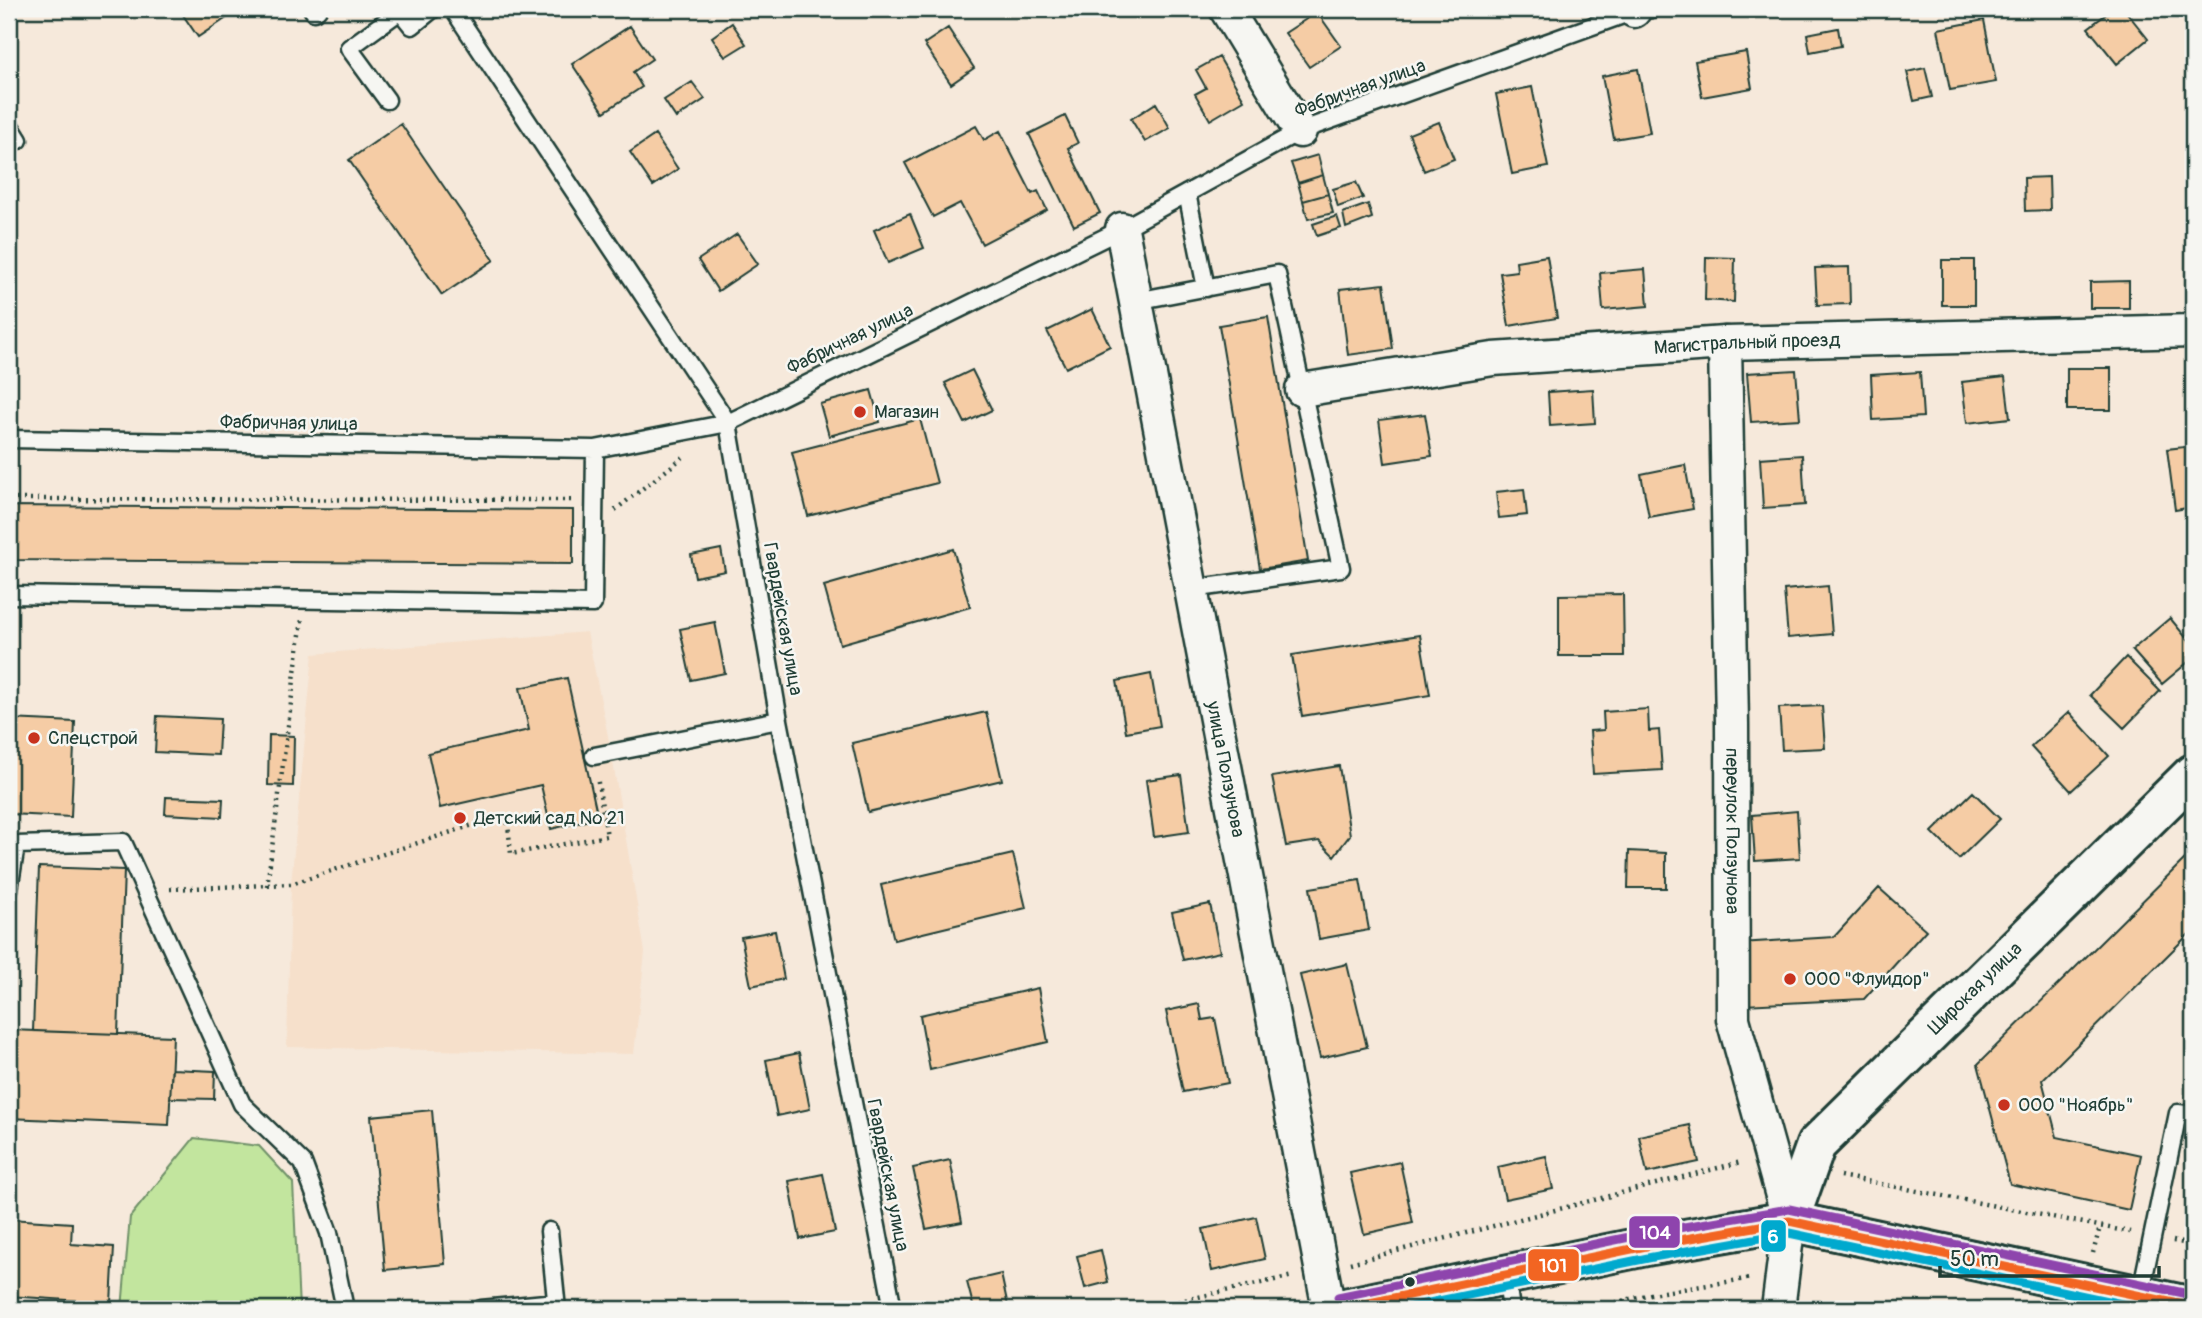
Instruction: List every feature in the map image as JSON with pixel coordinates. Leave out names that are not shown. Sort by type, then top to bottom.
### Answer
[{"type":"main road","name":"Широкая улица","points":[[1789,1221],[1816,1145],[2193,774]]},
{"type":"main road","points":[[1340,1309],[1508,1292],[1651,1245],[1789,1221],[2193,1307]]},
{"type":"street","points":[[1226,9],[1300,131]]},
{"type":"street","name":"улица Ползунова","points":[[1122,229],[1329,1309]]},
{"type":"street","name":"Магистральный проезд","points":[[1302,390],[1493,359],[1724,343],[2193,331]]},
{"type":"street","name":"переулок Ползунова","points":[[1724,343],[1732,724],[1733,1019],[1789,1221],[1778,1309]]},
{"type":"lane","points":[[312,9],[314,12],[318,9]]},
{"type":"lane","points":[[387,100],[349,48],[400,11],[412,26],[433,9]]},
{"type":"lane","name":"Гвардейская улица","points":[[453,9],[728,423],[779,720],[892,1309]]},
{"type":"lane","name":"Фабричная улица","points":[[9,439],[595,449],[728,423],[1122,229],[1300,131],[1640,10]]},
{"type":"lane","points":[[9,124],[19,140]]},
{"type":"lane","points":[[1187,193],[1206,288]]},
{"type":"lane","points":[[1136,301],[1276,274],[1341,568],[1192,589]]},
{"type":"lane","points":[[9,595],[593,604],[595,449]]},
{"type":"lane","points":[[594,756],[779,720]]},
{"type":"lane","points":[[9,890],[16,845],[123,842],[148,890],[242,1104],[303,1163],[329,1233],[345,1309]]},
{"type":"lane","points":[[2140,1296],[2178,1112],[2193,1115]]},
{"type":"lane","points":[[481,1309],[557,1306],[549,1231]]},
{"type":"path","points":[[594,527],[728,423]]},
{"type":"path","points":[[9,499],[595,500]]},
{"type":"path","points":[[267,886],[305,599]]},
{"type":"path","points":[[148,890],[291,884],[507,814],[511,854],[607,836],[594,756]]},
{"type":"path","points":[[1144,1309],[1323,1270],[1772,1154]]},
{"type":"path","points":[[1809,1166],[1849,1179],[2193,1245]]},
{"type":"path","points":[[1588,1309],[1650,1294],[1783,1274]]},
{"type":"shaded area","name":"Детский сад № 21","points":[[587,632],[611,751],[645,952],[634,1054],[287,1047],[291,884],[313,654]]},
{"type":"green space","points":[[194,1138],[259,1146],[293,1183],[299,1309],[122,1309],[130,1217]]},
{"type":"building","points":[[179,9],[240,9],[198,37]]},
{"type":"building","points":[[524,9],[538,9],[528,15]]},
{"type":"building","points":[[2113,9],[2124,9],[2148,39],[2117,64],[2088,28]]},
{"type":"building","points":[[1317,12],[1341,46],[1309,67],[1285,33]]},
{"type":"building","points":[[1984,20],[1996,82],[1950,90],[1938,29]]},
{"type":"building","points":[[732,23],[746,44],[725,57],[712,37]]},
{"type":"building","points":[[630,26],[652,59],[633,72],[642,87],[604,112],[572,64]]},
{"type":"building","points":[[948,28],[974,68],[951,84],[924,44]]},
{"type":"building","points":[[1838,28],[1841,46],[1810,52],[1807,34]]},
{"type":"building","points":[[1746,52],[1752,88],[1702,97],[1695,61]]},
{"type":"building","points":[[1219,57],[1244,100],[1210,120],[1195,94],[1206,88],[1196,70]]},
{"type":"building","points":[[1925,68],[1932,97],[1914,101],[1907,72]]},
{"type":"building","points":[[1638,69],[1650,133],[1614,139],[1602,76]]},
{"type":"building","points":[[692,82],[705,99],[676,118],[664,100]]},
{"type":"building","points":[[1532,87],[1548,167],[1512,174],[1496,94]]},
{"type":"building","points":[[1156,103],[1170,128],[1145,142],[1131,119]]},
{"type":"building","points":[[1065,116],[1078,143],[1068,148],[1100,213],[1074,226],[1029,134]]},
{"type":"building","points":[[1439,122],[1454,159],[1424,171],[1409,134]]},
{"type":"building","points":[[401,124],[494,260],[442,295],[349,160]]},
{"type":"building","points":[[976,126],[984,140],[1000,131],[1032,194],[1038,191],[1047,210],[982,244],[960,203],[933,217],[905,163]]},
{"type":"building","points":[[655,135],[678,169],[653,186],[630,152]]},
{"type":"building","points":[[1318,155],[1323,175],[1298,183],[1291,163]]},
{"type":"building","points":[[1323,175],[1328,194],[1303,201],[1298,183]]},
{"type":"building","points":[[2049,177],[2050,210],[2025,211],[2024,178]]},
{"type":"building","points":[[1356,182],[1363,198],[1338,207],[1333,189]]},
{"type":"building","points":[[1328,194],[1333,213],[1308,219],[1303,201]]},
{"type":"building","points":[[1368,204],[1372,218],[1346,228],[1343,213]]},
{"type":"building","points":[[910,214],[924,248],[888,263],[874,230]]},
{"type":"building","points":[[1337,216],[1341,228],[1317,236],[1313,224]]},
{"type":"building","points":[[737,234],[758,264],[718,291],[698,260]]},
{"type":"building","points":[[1547,256],[1557,318],[1509,326],[1500,273],[1517,271],[1516,261]]},
{"type":"building","points":[[1706,257],[1735,258],[1734,302],[1705,300]]},
{"type":"building","points":[[1942,260],[1974,260],[1974,305],[1942,305]]},
{"type":"building","points":[[1849,267],[1850,304],[1817,305],[1815,268]]},
{"type":"building","points":[[1645,269],[1648,306],[1603,310],[1600,273]]},
{"type":"building","points":[[2129,281],[2129,308],[2090,308],[2090,282]]},
{"type":"building","points":[[1384,284],[1393,349],[1348,355],[1340,289]]},
{"type":"building","points":[[1092,309],[1110,346],[1066,368],[1047,331]]},
{"type":"building","points":[[1268,317],[1308,561],[1260,569],[1219,325]]},
{"type":"building","points":[[2067,368],[2111,368],[2111,410],[2067,410]]},
{"type":"building","points":[[972,370],[992,410],[965,423],[945,383]]},
{"type":"building","points":[[1796,370],[1800,419],[1751,422],[1747,373]]},
{"type":"building","points":[[1920,372],[1923,417],[1873,420],[1871,375]]},
{"type":"building","points":[[2005,377],[2010,418],[1967,423],[1962,382]]},
{"type":"building","points":[[1593,389],[1595,423],[1550,426],[1548,392]]},
{"type":"building","points":[[871,390],[880,422],[829,436],[820,404]]},
{"type":"building","points":[[1425,414],[1432,456],[1385,463],[1379,420]]},
{"type":"building","points":[[920,419],[937,483],[808,516],[792,452]]},
{"type":"building","points":[[2193,446],[2193,507],[2175,510],[2167,449]]},
{"type":"building","points":[[1802,455],[1805,505],[1763,508],[1760,458]]},
{"type":"building","points":[[1685,465],[1693,509],[1649,517],[1641,474]]},
{"type":"building","points":[[1524,489],[1527,515],[1499,518],[1496,492]]},
{"type":"building","points":[[9,506],[573,510],[573,564],[9,560]]},
{"type":"building","points":[[721,549],[725,571],[695,577],[691,555]]},
{"type":"building","points":[[953,549],[970,607],[840,644],[824,586]]},
{"type":"building","points":[[1828,586],[1832,634],[1788,638],[1784,590]]},
{"type":"building","points":[[1623,594],[1624,656],[1559,656],[1559,595]]},
{"type":"building","points":[[2170,618],[2193,646],[2193,658],[2162,684],[2132,650]]},
{"type":"building","points":[[715,622],[725,673],[691,680],[680,629]]},
{"type":"building","points":[[1420,635],[1430,695],[1302,716],[1292,655]]},
{"type":"building","points":[[2126,657],[2160,691],[2124,728],[2090,695]]},
{"type":"building","points":[[1151,674],[1160,726],[1126,732],[1117,681]]},
{"type":"building","points":[[567,678],[598,818],[551,829],[541,785],[440,808],[428,753],[529,730],[520,688]]},
{"type":"building","points":[[1822,706],[1825,748],[1782,750],[1779,708]]},
{"type":"building","points":[[1648,709],[1649,731],[1659,730],[1662,770],[1593,774],[1590,731],[1604,730],[1603,712]]},
{"type":"building","points":[[986,712],[1002,780],[868,812],[852,743]]},
{"type":"building","points":[[2069,712],[2109,756],[2071,791],[2031,747]]},
{"type":"building","points":[[157,716],[220,719],[218,755],[155,752]]},
{"type":"building","points":[[9,719],[75,722],[71,817],[9,814]]},
{"type":"building","points":[[269,735],[294,736],[293,786],[268,785]]},
{"type":"building","points":[[1339,766],[1350,835],[1334,856],[1319,841],[1286,846],[1272,777]]},
{"type":"building","points":[[1181,775],[1189,832],[1154,837],[1146,780]]},
{"type":"building","points":[[1973,792],[2000,819],[1959,859],[1932,832]]},
{"type":"building","points":[[166,797],[223,799],[222,817],[165,814]]},
{"type":"building","points":[[1797,811],[1800,858],[1755,861],[1752,815]]},
{"type":"building","points":[[1629,851],[1666,853],[1666,888],[1628,888]]},
{"type":"building","points":[[2193,851],[2193,930],[2042,1080],[2057,1137],[2141,1155],[2129,1210],[2010,1184],[1978,1064]]},
{"type":"building","points":[[1013,854],[1026,908],[894,940],[881,885]]},
{"type":"building","points":[[39,867],[124,870],[118,1034],[33,1031]]},
{"type":"building","points":[[1360,880],[1369,930],[1319,939],[1310,888]]},
{"type":"building","points":[[1879,888],[1926,930],[1864,999],[1744,1005],[1740,943],[1834,937]]},
{"type":"building","points":[[1210,904],[1220,952],[1183,960],[1172,912]]},
{"type":"building","points":[[775,931],[784,979],[751,986],[741,937]]},
{"type":"building","points":[[1347,964],[1367,1047],[1320,1058],[1300,975]]},
{"type":"building","points":[[1038,988],[1048,1042],[930,1070],[920,1015]]},
{"type":"building","points":[[1199,1004],[1202,1020],[1215,1018],[1228,1083],[1183,1092],[1166,1011]]},
{"type":"building","points":[[9,1030],[173,1036],[169,1125],[9,1118]]},
{"type":"building","points":[[799,1053],[810,1109],[777,1116],[766,1060]]},
{"type":"building","points":[[172,1069],[215,1071],[214,1099],[170,1098]]},
{"type":"building","points":[[432,1110],[445,1264],[385,1270],[371,1116]]},
{"type":"building","points":[[1690,1125],[1699,1162],[1647,1173],[1639,1136]]},
{"type":"building","points":[[1546,1156],[1553,1189],[1505,1199],[1498,1167]]},
{"type":"building","points":[[950,1160],[962,1222],[926,1229],[913,1168]]},
{"type":"building","points":[[1400,1162],[1413,1223],[1364,1234],[1350,1173]]},
{"type":"building","points":[[823,1174],[835,1232],[800,1239],[789,1181]]},
{"type":"building","points":[[1256,1217],[1265,1259],[1212,1271],[1203,1229]]},
{"type":"building","points":[[9,1219],[72,1223],[71,1244],[114,1247],[111,1303],[9,1296]]},
{"type":"building","points":[[1101,1250],[1108,1282],[1085,1288],[1077,1256]]},
{"type":"building","points":[[1001,1274],[1008,1306],[974,1309],[967,1282]]},
{"type":"transit line","name":"104","points":[[1338,1297],[1649,1233],[1789,1209],[2193,1295]]},
{"type":"transit line","name":"101","points":[[1340,1309],[1651,1245],[1789,1221],[2193,1307]]},
{"type":"transit line","name":"6","points":[[1400,1309],[1653,1257],[1789,1233],[2145,1309]]},
{"type":"place","name":"Магазин","points":[[860,412]]},
{"type":"place","name":"Спецстрой","points":[[34,738]]},
{"type":"place","name":"Детский сад № 21","points":[[460,818]]},
{"type":"place","name":"ООО \"Флуидор\"","points":[[1790,979]]},
{"type":"place","name":"ООО \"Ноябрь\"","points":[[2004,1105]]}]
